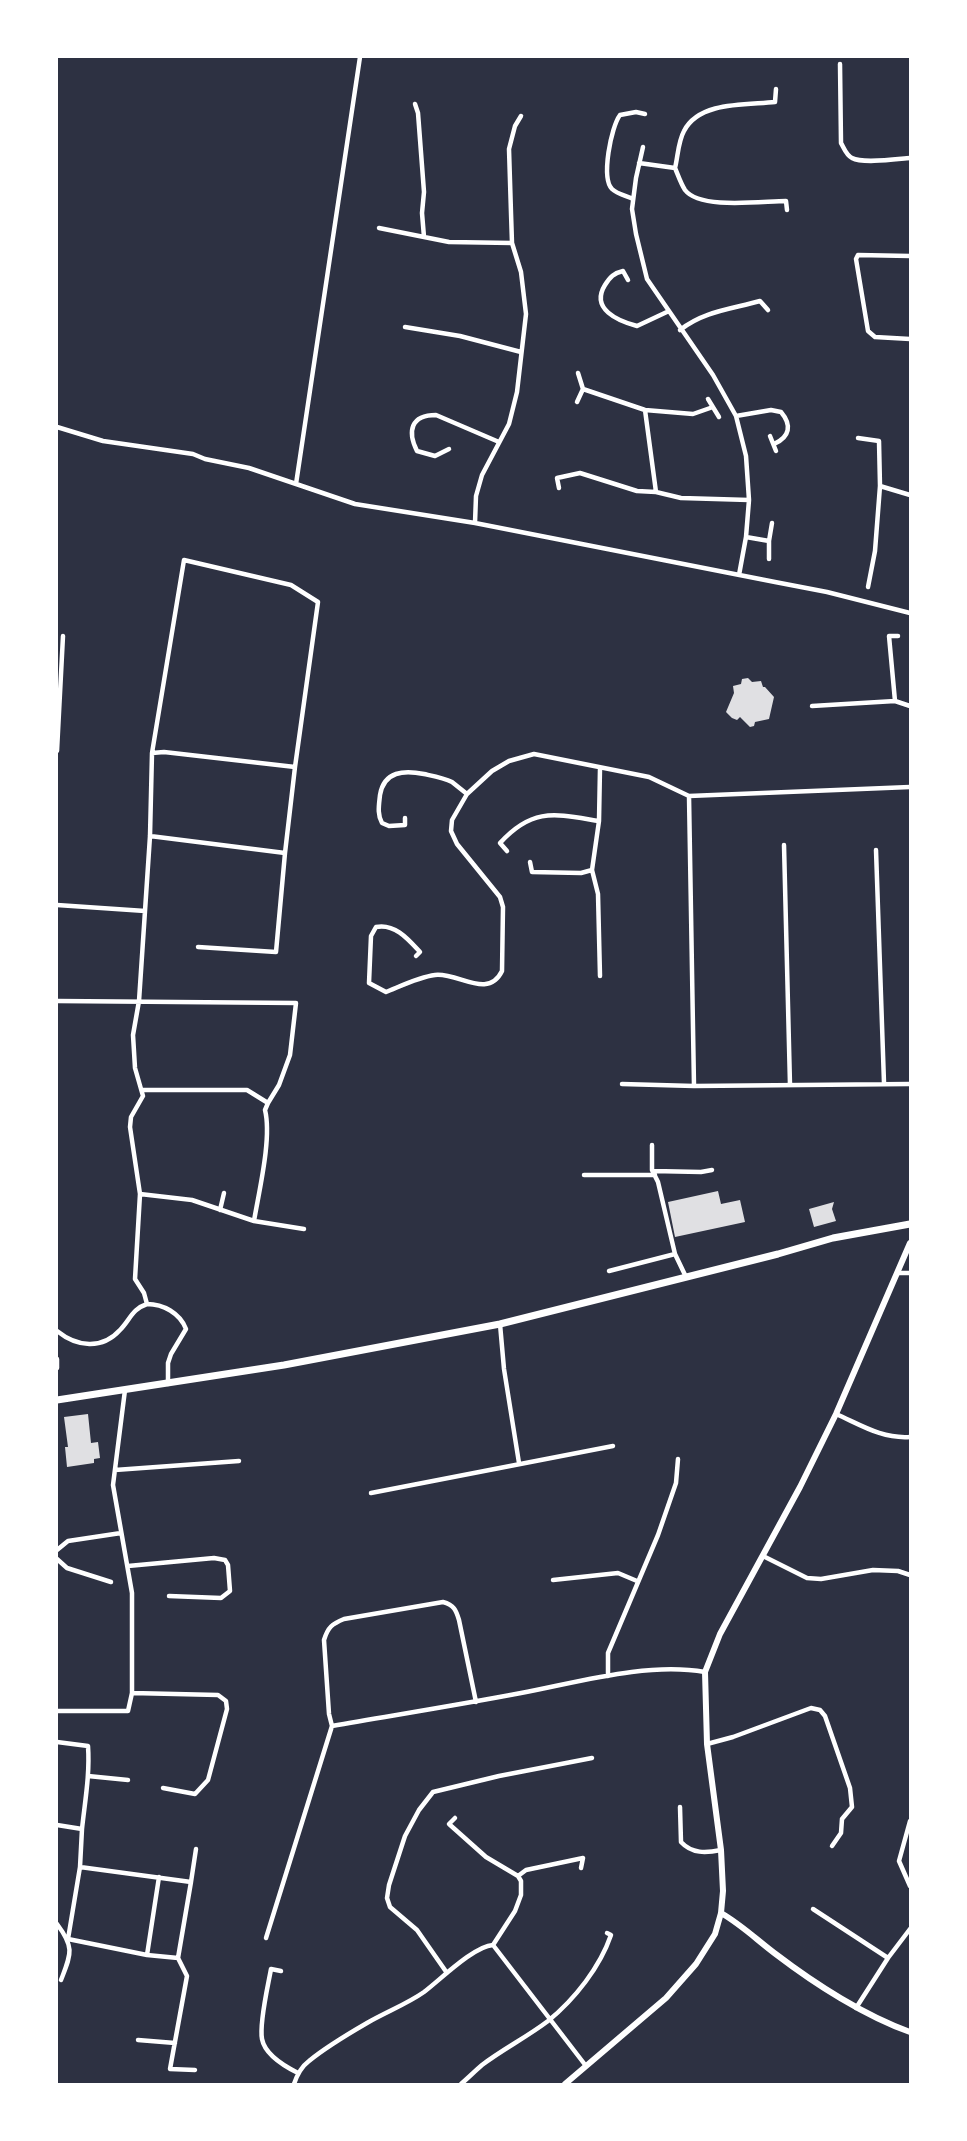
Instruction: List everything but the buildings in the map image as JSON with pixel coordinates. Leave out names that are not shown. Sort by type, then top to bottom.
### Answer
[{"type":"main road","points":[[57,1400],[284,1365],[500,1324],[833,1238],[910,1224]]},
{"type":"street","points":[[296,484],[360,57]]},
{"type":"street","points":[[840,64],[841,143],[845,152],[861,161],[910,158]]},
{"type":"street","points":[[776,89],[775,102],[708,110],[690,121],[683,133],[675,168],[686,191],[696,198],[721,202],[786,201],[787,210]]},
{"type":"street","points":[[415,104],[418,113],[424,192],[422,213],[424,237]]},
{"type":"street","points":[[633,199],[613,191],[608,182],[611,142],[615,124],[620,115],[636,112],[645,114]]},
{"type":"street","points":[[475,523],[476,496],[482,475],[509,424],[512,413],[517,392],[526,314],[521,272],[512,243],[509,149],[515,126],[521,116]]},
{"type":"street","points":[[643,147],[632,209],[647,279],[713,375],[736,416],[746,456],[749,500],[746,537],[739,575]]},
{"type":"street","points":[[639,163],[675,168]]},
{"type":"street","points":[[379,228],[449,242],[512,243]]},
{"type":"street","points":[[910,256],[858,255],[856,259],[868,331],[875,337],[910,339]]},
{"type":"street","points":[[628,280],[623,271],[614,273],[603,287],[600,302],[610,315],[636,326],[669,311]]},
{"type":"street","points":[[681,330],[691,322],[713,312],[760,301],[768,310]]},
{"type":"street","points":[[405,327],[460,336],[521,352]]},
{"type":"street","points":[[577,402],[583,389],[578,373]]},
{"type":"street","points":[[583,389],[645,410],[693,414],[713,407]]},
{"type":"street","points":[[708,399],[719,417]]},
{"type":"street","points":[[645,410],[656,492]]},
{"type":"street","points":[[736,416],[771,410],[781,412],[789,427],[782,441],[774,444]]},
{"type":"street","points":[[449,449],[435,456],[417,451],[412,427],[419,418],[436,415],[499,442]]},
{"type":"street","points":[[57,427],[103,441],[193,454],[205,459],[249,468],[366,507],[475,523],[827,592],[910,613]]},
{"type":"street","points":[[770,436],[776,451]]},
{"type":"street","points":[[858,438],[879,441],[875,552],[868,587]]},
{"type":"street","points":[[559,488],[557,478],[580,473],[637,491],[656,492],[681,498],[749,500]]},
{"type":"street","points":[[879,486],[910,495]]},
{"type":"street","points":[[769,559],[772,523]]},
{"type":"street","points":[[746,537],[769,541]]},
{"type":"street","points":[[147,1304],[144,1293],[135,1279],[140,1194],[130,1127],[131,1117],[143,1096],[135,1068],[133,1035],[139,1001],[150,836],[152,753],[184,560],[291,585],[318,602],[295,767],[276,952],[198,947]]},
{"type":"street","points":[[57,751],[63,636]]},
{"type":"street","points":[[895,701],[890,636],[898,636]]},
{"type":"street","points":[[812,706],[895,701],[910,706]]},
{"type":"street","points":[[152,753],[165,752],[295,767]]},
{"type":"street","points":[[416,956],[420,952],[406,936],[393,929],[376,927],[371,936],[369,983],[386,992],[434,975],[447,975],[483,984],[493,984],[502,971],[503,907],[500,897],[457,844],[451,831],[452,820],[467,794],[492,771],[509,761],[534,754],[649,777],[689,796],[910,788]]},
{"type":"street","points":[[600,768],[599,821],[592,870],[598,894],[600,976]]},
{"type":"street","points":[[405,818],[405,825],[389,826],[382,823],[378,816],[381,789],[384,782],[396,773],[411,772],[436,777],[451,782],[467,794]]},
{"type":"street","points":[[689,796],[694,1086]]},
{"type":"street","points":[[507,851],[500,843],[510,832],[537,816],[555,815],[599,821]]},
{"type":"street","points":[[150,836],[285,853]]},
{"type":"street","points":[[784,845],[790,1085]]},
{"type":"street","points":[[876,850],[884,1083]]},
{"type":"street","points":[[530,862],[532,872],[581,873],[592,870]]},
{"type":"street","points":[[57,905],[145,911]]},
{"type":"street","points":[[57,1001],[296,1003],[290,1055],[279,1085],[265,1110],[267,1118],[264,1161],[254,1221]]},
{"type":"street","points":[[622,1084],[694,1086],[910,1084]]},
{"type":"street","points":[[142,1090],[247,1090],[268,1103]]},
{"type":"street","points":[[651,1145],[654,1173],[675,1254],[686,1277]]},
{"type":"street","points":[[584,1175],[712,1170]]},
{"type":"street","points":[[220,1210],[224,1192]]},
{"type":"street","points":[[140,1194],[192,1200],[254,1221],[303,1229]]},
{"type":"street","points":[[565,2084],[666,1998],[708,1947],[715,1934],[721,1913],[723,1891],[721,1850],[707,1744],[705,1672],[720,1634],[800,1487],[836,1414],[910,1243]]},
{"type":"street","points":[[609,1271],[675,1254]]},
{"type":"street","points":[[898,1273],[910,1273]]},
{"type":"street","points":[[57,1331],[66,1338],[81,1343],[101,1344],[122,1328],[132,1313],[147,1304],[154,1304],[176,1314],[186,1329],[168,1363],[168,1384]]},
{"type":"street","points":[[500,1324],[504,1369],[519,1463]]},
{"type":"street","points":[[57,1359],[57,1368]]},
{"type":"street","points":[[57,1711],[128,1711],[132,1693],[132,1593],[112,1485],[125,1390]]},
{"type":"street","points":[[836,1414],[882,1435],[894,1438],[910,1437]]},
{"type":"street","points":[[371,1493],[613,1446]]},
{"type":"street","points":[[608,1677],[608,1653],[658,1534],[676,1484],[678,1459]]},
{"type":"street","points":[[115,1470],[239,1461]]},
{"type":"street","points":[[57,1550],[68,1541],[121,1533]]},
{"type":"street","points":[[763,1556],[807,1578],[821,1579],[873,1570],[898,1570],[910,1575]]},
{"type":"street","points":[[128,1566],[214,1558],[225,1560],[228,1565],[230,1590],[221,1598],[169,1596]]},
{"type":"street","points":[[57,1559],[68,1568],[111,1582]]},
{"type":"street","points":[[553,1580],[618,1573],[637,1581]]},
{"type":"street","points":[[266,1938],[332,1726],[329,1714],[324,1640],[327,1630],[333,1623],[344,1619],[443,1602],[450,1604],[456,1609],[476,1702]]},
{"type":"street","points":[[332,1726],[608,1677],[683,1668],[705,1672]]},
{"type":"street","points":[[132,1693],[218,1695],[226,1701],[227,1709],[208,1780],[195,1794],[163,1788]]},
{"type":"street","points":[[707,1744],[734,1737],[811,1708],[818,1708],[825,1716],[850,1788],[852,1807],[842,1819],[841,1833],[832,1846]]},
{"type":"street","points":[[57,1742],[88,1746],[88,1776],[80,1867],[68,1939],[71,1954],[61,1980]]},
{"type":"street","points":[[447,1973],[417,1930],[390,1907],[387,1898],[405,1836],[419,1810],[433,1792],[592,1758]]},
{"type":"street","points":[[88,1776],[128,1780]]},
{"type":"street","points":[[680,1808],[681,1842],[684,1846],[704,1853],[721,1850]]},
{"type":"street","points":[[294,2084],[298,2073],[308,2062],[367,2023],[404,2005],[481,1949],[493,1945],[515,1911],[521,1895],[521,1881],[518,1876],[472,1846],[449,1824],[455,1818]]},
{"type":"street","points":[[910,1821],[899,1861],[910,1886]]},
{"type":"street","points":[[57,1825],[82,1829]]},
{"type":"street","points":[[195,2070],[171,2069],[187,1976],[178,1958],[196,1849]]},
{"type":"street","points":[[518,1876],[526,1870],[584,1858],[581,1868]]},
{"type":"street","points":[[80,1867],[191,1882]]},
{"type":"street","points":[[147,1955],[159,1877]]},
{"type":"street","points":[[813,1909],[888,1958]]},
{"type":"street","points":[[721,1913],[739,1923],[777,1955],[856,2007],[888,2025],[910,2032]]},
{"type":"street","points":[[57,1924],[68,1939],[147,1955],[178,1958]]},
{"type":"street","points":[[856,2007],[910,1929]]},
{"type":"street","points":[[461,2084],[482,2065],[549,2020],[585,1982],[606,1950],[611,1935],[607,1933]]},
{"type":"street","points":[[493,1945],[586,2066]]},
{"type":"street","points":[[281,1971],[271,1969],[262,2041],[273,2057],[298,2073]]},
{"type":"street","points":[[138,2040],[175,2043]]}]
